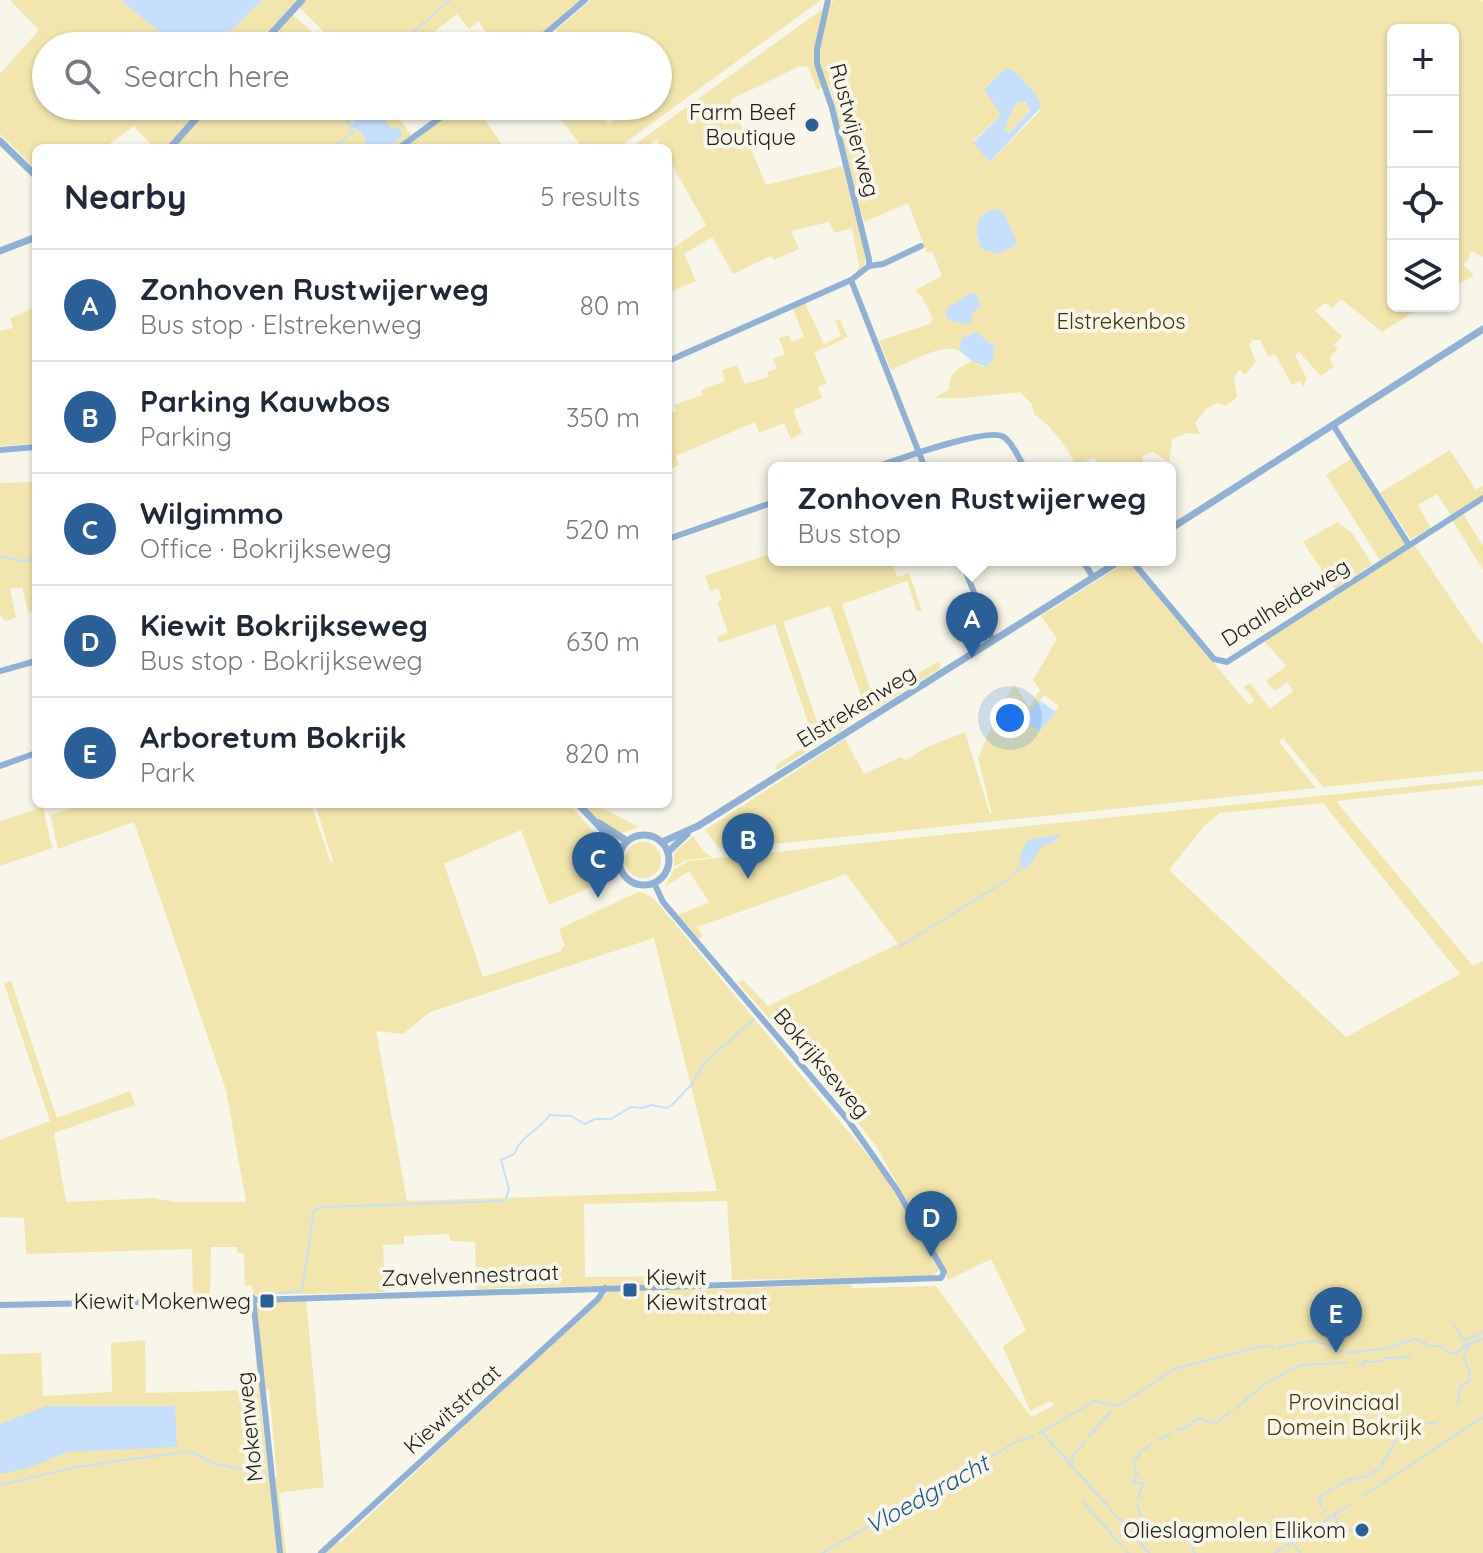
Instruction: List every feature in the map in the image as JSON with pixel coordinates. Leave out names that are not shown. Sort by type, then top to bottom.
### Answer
[{"type":"street","points":[[273,32],[302,0]]},
{"type":"street","points":[[547,32],[585,0]]},
{"type":"street","name":"Rustwijerweg","points":[[827,2],[817,64],[832,108],[869,266]]},
{"type":"street","points":[[174,144],[195,120]]},
{"type":"street","points":[[404,144],[437,120]]},
{"type":"street","points":[[0,141],[32,172]]},
{"type":"street","points":[[0,251],[32,239]]},
{"type":"street","points":[[672,359],[851,280],[869,266],[883,264],[921,246]]},
{"type":"street","points":[[851,280],[923,462]]},
{"type":"street","points":[[1176,525],[1483,329]]},
{"type":"street","points":[[1333,425],[1409,545]]},
{"type":"street","points":[[890,462],[992,433],[1007,439],[1021,462]]},
{"type":"street","points":[[0,450],[32,447]]},
{"type":"street","name":"Daalheideweg","points":[[1136,566],[1214,659],[1222,662],[1483,498]]},
{"type":"street","points":[[672,538],[768,504]]},
{"type":"street","points":[[963,566],[993,640]]},
{"type":"street","points":[[1086,566],[1093,577]]},
{"type":"street","name":"Elstrekenweg","points":[[662,842],[691,830],[1111,566]]},
{"type":"street","points":[[0,671],[32,662]]},
{"type":"street","points":[[0,766],[32,754]]},
{"type":"street","points":[[582,808],[621,849]]},
{"type":"street","points":[[594,821],[627,841]]},
{"type":"street","name":"Elstrekenweg","points":[[668,852],[691,830]]},
{"type":"street","points":[[641,835],[662,842],[668,852],[667,870],[654,883],[640,885],[623,874],[619,862],[621,849],[627,841],[641,835]]},
{"type":"street","name":"Bokrijkseweg","points":[[654,883],[663,902],[848,1120],[897,1190],[944,1272],[941,1278]]},
{"type":"street","name":"Zavelvennestraat","points":[[0,1305],[941,1278]]},
{"type":"street","name":"Kiewitstraat","points":[[321,1553],[598,1299],[605,1288]]},
{"type":"street","name":"Mokenweg","points":[[253,1298],[280,1553]]},
{"type":"green space","points":[[10,0],[121,0],[160,32],[37,32],[39,30]]},
{"type":"green space","points":[[262,0],[299,0],[269,32],[225,32],[233,29]]},
{"type":"green space","points":[[306,0],[582,0],[544,32],[486,32],[478,21],[469,29],[457,14],[436,32],[324,32],[300,8]]},
{"type":"green space","points":[[591,0],[821,0],[672,109],[672,32],[556,30]]},
{"type":"green space","name":"Elstrekenbos","points":[[834,0],[1480,0],[1483,2],[1483,257],[1472,251],[1469,254],[1470,258],[1463,265],[1474,275],[1459,284],[1459,24],[1387,24],[1387,312],[1414,312],[1382,332],[1341,299],[1332,308],[1325,303],[1315,311],[1342,336],[1334,345],[1338,349],[1329,358],[1334,367],[1321,376],[1299,352],[1295,355],[1307,379],[1303,387],[1300,381],[1292,385],[1275,354],[1269,357],[1260,340],[1253,340],[1249,345],[1256,362],[1245,375],[1239,370],[1234,377],[1237,397],[1226,406],[1218,403],[1206,409],[1195,423],[1200,434],[1187,433],[1172,439],[1169,462],[1153,452],[1143,456],[1142,462],[1097,462],[1094,457],[1085,462],[1074,462],[1059,438],[1034,414],[1032,404],[1020,392],[935,398],[949,389],[953,375],[962,366],[972,361],[983,367],[995,347],[976,332],[962,338],[959,350],[943,349],[891,370],[879,341],[929,324],[933,319],[915,290],[942,276],[932,251],[927,253],[908,203],[864,222],[829,85],[817,90],[808,67],[800,66],[730,100],[766,185],[843,166],[866,259],[863,268],[856,273],[859,266],[852,228],[835,233],[829,222],[791,231],[799,249],[774,260],[771,256],[733,274],[712,237],[684,254],[696,281],[672,291],[672,249],[706,225],[672,165],[672,144],[660,144],[657,139],[650,144],[636,144],[822,12]],"holes":[[[1005,69],[1040,111],[990,162],[974,140],[1001,115],[984,89]],[[992,209],[1003,211],[1015,246],[978,241],[979,223]]]},
{"type":"green space","points":[[293,15],[312,32],[277,32]]},
{"type":"green space","points":[[32,38],[32,120],[191,120],[170,144],[150,144],[134,126],[109,144],[32,144],[32,165],[0,134],[0,74]]},
{"type":"green space","points":[[1020,101],[1030,110],[1009,133],[1005,130],[1007,123]]},
{"type":"green space","points":[[198,120],[353,120],[352,123],[362,133],[366,144],[177,144]]},
{"type":"green space","points":[[384,120],[400,120],[411,135],[400,144],[392,144],[402,137]]},
{"type":"green space","points":[[442,120],[485,120],[501,144],[410,144]]},
{"type":"green space","points":[[561,120],[606,120],[609,124],[614,120],[656,120],[623,144],[580,144]]},
{"type":"green space","points":[[805,303],[824,344],[841,336],[835,321],[840,320],[848,337],[814,353],[827,384],[818,387],[822,398],[793,410],[802,433],[791,439],[784,423],[759,433],[755,422],[676,456],[679,465],[672,468],[674,405],[702,395],[701,390],[725,381],[722,370],[737,365],[745,384],[769,377],[767,372],[777,368],[773,359],[785,354],[779,338],[788,335],[792,342],[804,337],[793,309]]},
{"type":"green space","points":[[32,309],[32,443],[0,446],[0,331],[13,328],[10,318]]},
{"type":"green space","points":[[1450,450],[1476,490],[1483,486],[1483,495],[1451,515],[1437,494],[1418,505],[1431,528],[1411,539],[1380,493]]},
{"type":"green space","points":[[1352,458],[1404,542],[1380,560],[1326,475]]},
{"type":"green space","points":[[32,482],[32,612],[28,612],[22,587],[10,589],[16,618],[5,621],[0,614],[0,483]]},
{"type":"green space","points":[[1463,514],[1483,546],[1483,570],[1453,521]]},
{"type":"green space","points":[[1337,522],[1352,533],[1372,564],[1335,589],[1303,542]]},
{"type":"green space","points":[[1414,544],[1483,646],[1483,771],[1323,787],[1283,738],[1279,742],[1316,788],[725,849],[718,847],[705,830],[845,739],[864,774],[901,757],[906,760],[925,748],[965,732],[992,814],[978,758],[1001,704],[1015,685],[1029,707],[1040,690],[1033,680],[1057,639],[1041,616],[1120,566],[1132,566],[1249,705],[1255,701],[1244,687],[1250,683],[1270,709],[1293,691],[1287,682],[1275,691],[1266,681],[1286,666],[1264,641]],"holes":[[[1044,695],[1059,706],[1041,729],[1027,716]]]},
{"type":"green space","points":[[768,555],[768,566],[893,566],[897,577],[909,573],[922,611],[917,611],[907,581],[842,604],[874,700],[939,661],[941,668],[867,714],[830,606],[783,622],[821,733],[843,721],[846,727],[777,770],[775,766],[814,740],[775,624],[719,643],[717,637],[728,632],[717,602],[722,600],[718,588],[710,591],[705,576]]},
{"type":"green space","name":"Provinciaal Domein Bokrijk","points":[[1483,779],[1483,785],[1336,801],[1473,966],[1483,961],[1483,1553],[323,1553],[337,1541],[340,1543],[609,1291],[664,1289],[664,1284],[476,1289],[475,1242],[450,1241],[449,1234],[404,1236],[404,1244],[383,1245],[385,1292],[253,1295],[252,1285],[245,1286],[244,1253],[237,1253],[237,1247],[211,1247],[210,1296],[193,1297],[192,1249],[26,1254],[24,1218],[0,1217],[0,1140],[50,1121],[4,983],[11,981],[57,1118],[130,1091],[135,1105],[54,1133],[66,1202],[153,1198],[175,1202],[246,1202],[226,1090],[134,822],[58,849],[50,815],[72,808],[312,808],[331,863],[316,808],[573,808],[611,853],[615,877],[549,905],[521,830],[444,864],[483,977],[561,951],[565,946],[559,929],[638,892],[647,894],[887,1178],[938,1268],[938,1272],[931,1276],[732,1280],[727,1201],[584,1204],[585,1277],[697,1276],[698,1290],[851,1284],[852,1288],[936,1286],[1031,1417],[1054,1405],[1051,1401],[1030,1411],[1003,1346],[1026,1330],[991,1259],[948,1280],[944,1266],[876,1146],[826,1083],[738,983],[743,980],[768,1006],[898,944],[846,874],[697,927],[703,936],[699,939],[678,915],[709,902],[689,871],[665,887],[674,869],[689,861]],"holes":[[[1323,803],[1460,974],[1346,1037],[1169,870],[1205,825],[1220,813]],[[654,938],[717,1191],[407,1201],[376,1031],[403,1034],[430,1012]]]},
{"type":"green space","points":[[43,808],[52,848],[0,866],[0,821]]},
{"type":"green space","points":[[586,808],[602,808],[639,827],[620,834]]},
{"type":"green space","points":[[693,836],[703,851],[712,857],[687,860],[673,867],[675,852]]},
{"type":"green space","points":[[643,842],[656,847],[661,860],[656,873],[643,878],[630,873],[625,860],[630,847]]},
{"type":"green space","points":[[306,1300],[324,1487],[279,1493],[286,1553],[0,1553],[0,1354],[41,1353],[43,1396],[112,1392],[111,1343],[145,1340],[146,1393],[258,1390],[252,1301]],"holes":[[[269,1389],[277,1477],[269,1478],[259,1390]]]},
{"type":"water","points":[[121,0],[262,0],[233,29],[224,32],[157,30]]},
{"type":"water","points":[[1005,69],[1012,69],[1033,91],[1041,107],[990,162],[973,143],[1001,115],[984,89]],"holes":[[[1020,101],[1025,102],[1030,111],[1009,133],[1005,130],[1012,110]]]},
{"type":"water","points":[[354,120],[384,120],[391,128],[400,127],[402,137],[392,144],[366,144],[362,133],[352,127]]},
{"type":"water","points":[[992,209],[1003,211],[1017,242],[1015,246],[997,254],[982,249],[977,232],[982,216]]},
{"type":"water","points":[[971,292],[975,293],[981,305],[972,314],[972,322],[965,324],[949,320],[945,314],[949,307]]},
{"type":"water","points":[[976,332],[995,347],[993,360],[986,367],[959,350],[962,338]]},
{"type":"water","points":[[1039,700],[1056,712],[1040,731],[1025,720]]},
{"type":"water","points":[[1061,834],[1051,844],[1043,845],[1027,868],[1020,867],[1021,853],[1028,840]]},
{"type":"water","points":[[46,1406],[175,1406],[177,1447],[68,1452],[28,1468],[0,1474],[0,1424]]},
{"type":"waterway","points":[[413,32],[450,0]]},
{"type":"waterway","points":[[338,144],[353,132],[347,120]]},
{"type":"waterway","points":[[0,556],[22,561],[32,560]]},
{"type":"waterway","points":[[1013,875],[1021,866]]},
{"type":"waterway","points":[[899,947],[1009,879]]},
{"type":"waterway","points":[[277,1293],[302,1291],[314,1210],[322,1207],[505,1201],[509,1189],[501,1160],[514,1154],[550,1115],[571,1116],[585,1124],[595,1119],[611,1119],[631,1107],[651,1105],[667,1108],[692,1084],[703,1064],[754,1019]]},
{"type":"waterway","points":[[1454,1324],[1464,1341],[1483,1332]]},
{"type":"waterway","name":"Vloedgracht","points":[[1347,1353],[1387,1348],[1416,1339],[1456,1354],[1464,1346],[1483,1339]]},
{"type":"waterway","name":"Vloedgracht","points":[[1278,1348],[1317,1342],[1342,1352]]},
{"type":"waterway","points":[[1458,1403],[1461,1385],[1470,1381],[1464,1358],[1469,1344]]},
{"type":"waterway","name":"Vloedgracht","points":[[1039,1433],[1095,1401],[1118,1406],[1174,1369],[1262,1346],[1274,1347]]},
{"type":"waterway","points":[[1359,1362],[1363,1366],[1365,1360],[1410,1357]]},
{"type":"waterway","points":[[1235,1409],[1266,1383],[1300,1365],[1347,1363]]},
{"type":"waterway","points":[[1089,1436],[1111,1411]]},
{"type":"waterway","points":[[1176,1430],[1187,1427],[1197,1419],[1217,1422],[1230,1412]]},
{"type":"waterway","points":[[1363,1496],[1483,1417]]},
{"type":"waterway","points":[[1336,1487],[1380,1468],[1403,1428],[1436,1423]]},
{"type":"waterway","points":[[1042,1432],[1149,1553]]},
{"type":"waterway","points":[[1158,1440],[1170,1434]]},
{"type":"waterway","name":"Vloedgracht","points":[[822,1553],[1018,1441],[1033,1437]]},
{"type":"waterway","points":[[1072,1463],[1073,1455],[1085,1442]]},
{"type":"waterway","points":[[1138,1499],[1143,1483],[1132,1482],[1137,1473],[1133,1462],[1152,1444]]},
{"type":"waterway","points":[[0,1485],[76,1467],[183,1452],[194,1453],[213,1463],[270,1476]]},
{"type":"waterway","points":[[1321,1506],[1319,1498],[1333,1488]]},
{"type":"waterway","points":[[1082,1501],[1123,1547]]},
{"type":"waterway","points":[[1137,1505],[1142,1519],[1148,1520],[1153,1527],[1158,1524],[1162,1533],[1169,1529],[1176,1534]]},
{"type":"waterway","points":[[1275,1553],[1349,1505]]},
{"type":"waterway","points":[[1334,1514],[1338,1525],[1365,1537]]},
{"type":"waterway","points":[[1183,1537],[1189,1540],[1195,1553]]},
{"type":"waterway","points":[[1292,1542],[1300,1553]]},
{"type":"place","name":"Farm Beef Boutique","points":[[812,125]]},
{"type":"place","name":"Zonhoven Rustwijerweg","points":[[972,658]]},
{"type":"place","name":"Parking Kauwbos","points":[[748,879]]},
{"type":"place","name":"Wilgimmo","points":[[598,898]]},
{"type":"place","name":"Kiewit Bokrijkseweg","points":[[931,1257]]},
{"type":"place","name":"Kiewit Kiewitstraat","points":[[630,1290]]},
{"type":"place","name":"Kiewit Mokenweg","points":[[267,1301]]},
{"type":"place","name":"Arboretum Bokrijk","points":[[1336,1353]]},
{"type":"place","name":"Olieslagmolen Ellikom","points":[[1362,1530]]}]
